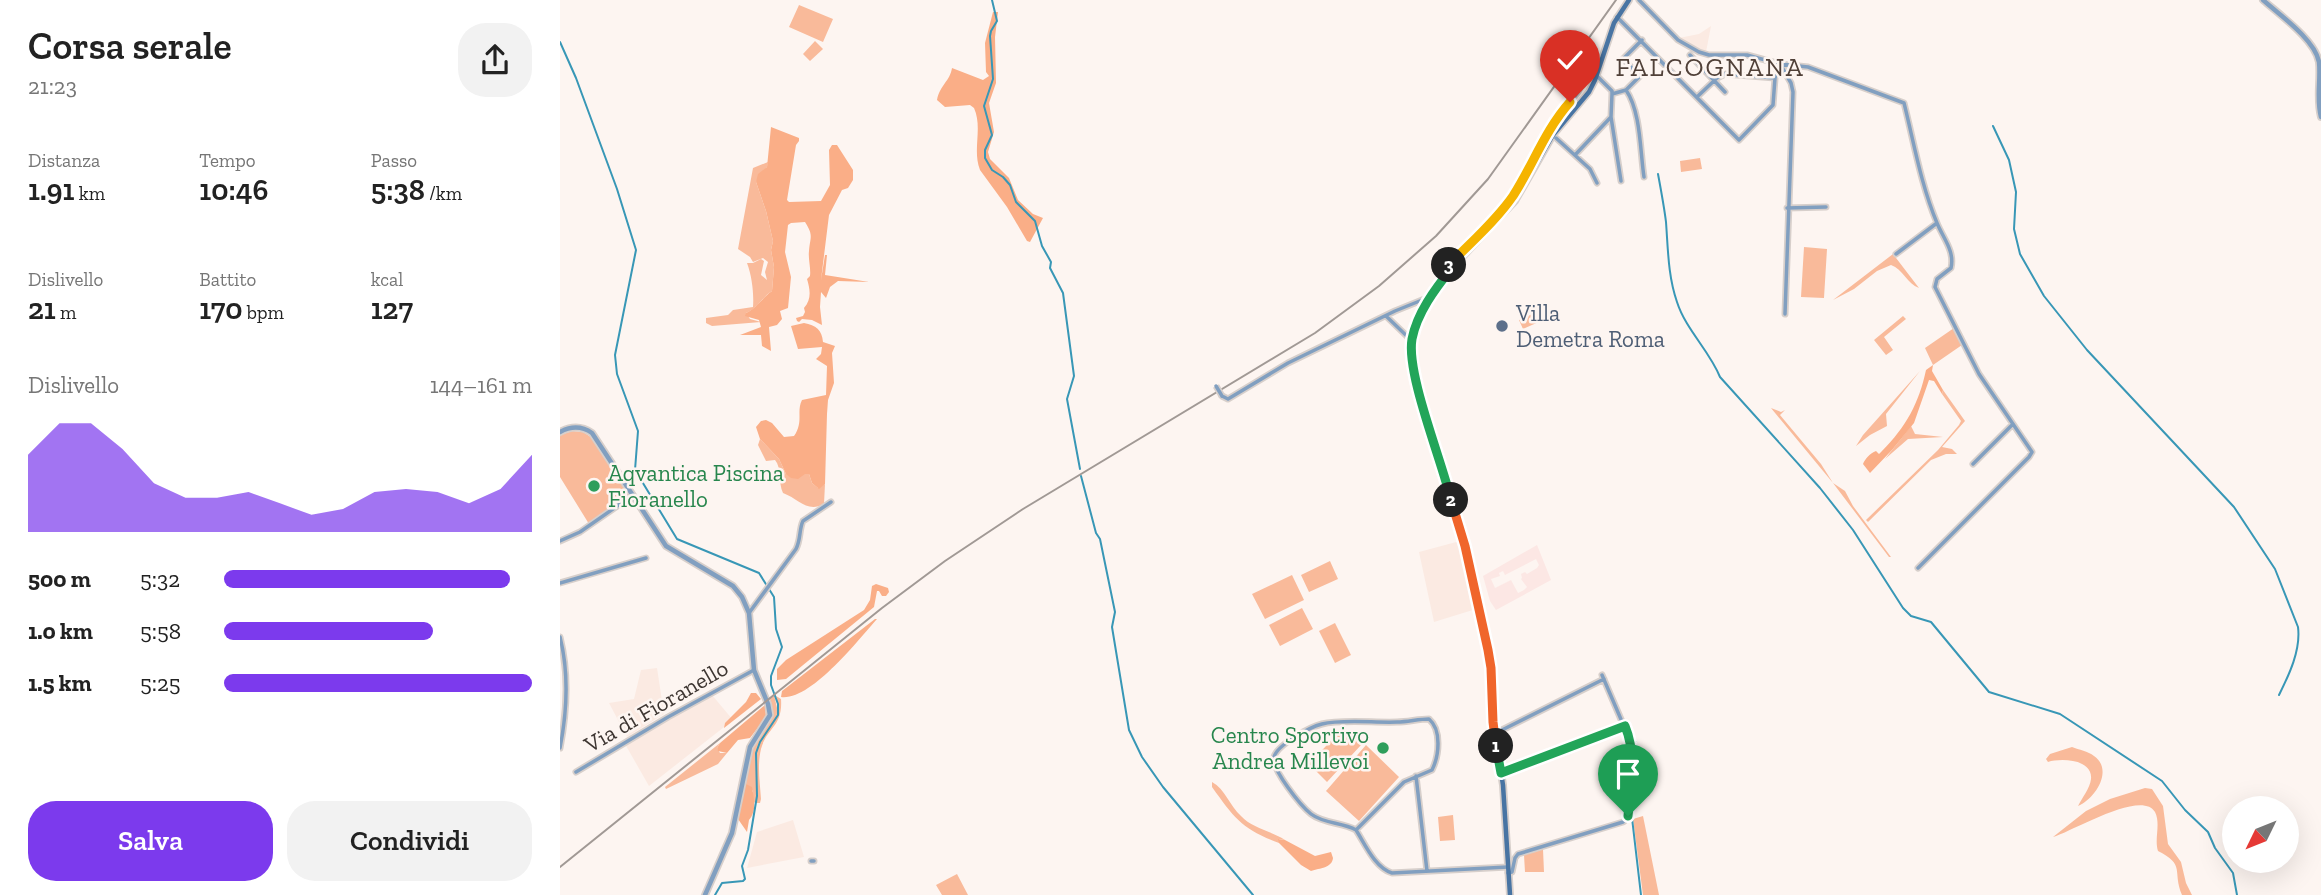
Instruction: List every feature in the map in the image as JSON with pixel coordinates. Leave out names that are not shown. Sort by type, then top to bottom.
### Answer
[{"type":"main road","points":[[1510,895],[1488,650],[1465,546],[1420,396],[1412,357],[1412,341],[1419,320],[1432,296],[1451,269],[1517,198],[1553,135],[1588,92],[1617,16],[1629,0]]},
{"type":"street","points":[[1640,0],[1678,40],[1692,50],[1709,55],[1747,55],[1780,64],[1808,66],[1903,103],[1937,223],[1950,248],[1951,268],[1937,279],[1935,285],[1979,374],[2030,448],[2031,456],[1918,568]]},
{"type":"street","points":[[2263,0],[2316,51],[2319,62],[2318,100],[2321,117]]},
{"type":"street","points":[[1617,16],[1739,140],[1773,105],[1775,78],[1780,64]]},
{"type":"street","points":[[1612,94],[1626,90],[1640,76],[1623,59],[1642,40]]},
{"type":"street","points":[[1690,55],[1726,92]]},
{"type":"street","points":[[1780,64],[1793,92],[1785,314]]},
{"type":"street","points":[[1451,269],[1448,266],[1514,194],[1546,136],[1578,92],[1590,68],[1612,91],[1611,117],[1621,181]]},
{"type":"street","points":[[1698,97],[1722,75],[1775,78]]},
{"type":"street","points":[[1626,90],[1635,111],[1644,177]]},
{"type":"street","points":[[1575,155],[1611,117]]},
{"type":"street","points":[[1556,138],[1592,170],[1597,183]]},
{"type":"street","points":[[1787,208],[1826,207]]},
{"type":"street","points":[[1896,254],[1937,223]]},
{"type":"street","points":[[1216,386],[1222,396],[1228,398],[1288,363],[1432,296]]},
{"type":"street","points":[[1385,316],[1412,341]]},
{"type":"street","points":[[1973,464],[2013,424]]},
{"type":"street","name":"Via di Fioranello","points":[[560,432],[574,428],[592,433],[668,548],[733,586],[742,597],[749,613],[754,670],[768,704],[769,715],[751,744],[736,820],[705,895]]},
{"type":"street","points":[[560,541],[580,532],[633,495]]},
{"type":"street","points":[[749,613],[796,549],[800,539],[800,525],[831,502]]},
{"type":"street","points":[[560,583],[646,558]]},
{"type":"street","points":[[560,637],[566,700],[560,748]]},
{"type":"street","name":"Via di Fioranello","points":[[576,772],[668,716],[754,670]]},
{"type":"street","points":[[1356,830],[1395,789],[1416,776],[1430,772],[1436,759],[1433,722],[1429,719],[1325,723],[1280,748],[1274,758],[1275,767],[1307,811],[1318,818],[1356,830],[1380,867],[1392,873],[1512,872],[1515,858],[1520,853],[1627,820],[1633,753],[1631,741],[1603,677],[1494,734]]},
{"type":"street","points":[[1501,773],[1625,726]]},
{"type":"street","points":[[1416,776],[1427,871]]},
{"type":"shaded area","points":[[799,5],[833,19],[823,42],[789,27]]},
{"type":"shaded area","points":[[993,12],[998,12],[995,37],[996,83],[989,103],[994,132],[988,152],[990,159],[1009,178],[1018,200],[1033,214],[1043,218],[1030,242],[980,170],[977,155],[978,123],[974,108],[970,105],[945,107],[937,100],[952,68],[983,80],[989,76],[986,72],[985,43]]},
{"type":"shaded area","points":[[1711,26],[1706,52],[1687,45],[1679,38],[1699,34]]},
{"type":"shaded area","points":[[815,41],[823,49],[810,61],[803,54]]},
{"type":"shaded area","points":[[771,127],[799,138],[787,200],[789,202],[821,201],[830,185],[829,150],[832,145],[837,145],[853,170],[853,180],[848,188],[842,190],[829,215],[821,280],[827,255],[825,275],[869,282],[838,281],[830,287],[826,298],[821,292],[822,325],[812,320],[797,321],[796,318],[803,316],[809,298],[807,279],[810,276],[811,239],[805,222],[788,225],[785,252],[791,277],[788,308],[780,311],[782,319],[777,325],[769,327],[771,351],[762,346],[761,335],[740,335],[761,327],[759,320],[745,316],[772,291],[773,241],[756,182],[758,174],[767,167]]},
{"type":"shaded area","points":[[1700,158],[1702,169],[1681,172],[1680,161]]},
{"type":"shaded area","points":[[768,162],[756,182],[773,241],[772,291],[746,313],[750,319],[761,322],[712,326],[706,323],[706,318],[753,307],[747,263],[753,263],[761,259],[764,261],[761,275],[767,280],[765,272],[768,262],[763,258],[753,262],[738,249],[753,168]]},
{"type":"shaded area","points":[[1804,247],[1827,249],[1824,298],[1801,297]]},
{"type":"shaded area","points":[[1893,254],[1919,288],[1891,265],[1833,300]]},
{"type":"shaded area","points":[[1537,312],[1541,321],[1523,329],[1519,320]]},
{"type":"shaded area","points":[[1903,316],[1906,319],[1884,337],[1893,350],[1886,355],[1874,340]]},
{"type":"shaded area","points":[[804,323],[818,329],[823,342],[835,346],[832,353],[834,383],[828,400],[825,484],[819,489],[812,483],[809,474],[798,479],[786,474],[779,459],[760,439],[756,427],[766,420],[784,437],[794,436],[799,426],[802,400],[826,395],[827,366],[816,359],[821,354],[822,347],[798,349],[791,326]]},
{"type":"shaded area","points":[[1954,328],[1962,345],[1933,365],[1925,348]]},
{"type":"shaded area","points":[[1933,365],[1932,371],[1943,390],[1942,394],[1934,381],[1929,380],[1914,423],[1870,473],[1864,462],[1874,452],[1879,454],[1898,433],[1920,393],[1926,370]]},
{"type":"shaded area","points":[[1920,371],[1886,414],[1887,426],[1856,446],[1863,435]]},
{"type":"shaded area","points":[[1943,390],[1965,421],[1942,447],[1952,449],[1957,454],[1946,454],[1931,460],[1868,522],[1866,520],[1938,450],[1959,425],[1961,421],[1942,394]]},
{"type":"shaded area","points":[[1771,408],[1781,412],[1785,410],[1780,415],[1821,464],[1833,483]]},
{"type":"shaded area","points":[[1911,426],[1915,434],[1943,437],[1908,439],[1885,459]]},
{"type":"shaded area","name":"Aqvantica Piscina Fioranello","points":[[572,431],[583,432],[591,437],[629,495],[589,524],[560,477],[560,435]]},
{"type":"shaded area","points":[[760,439],[779,459],[786,474],[809,474],[812,483],[818,488],[825,484],[824,504],[808,506],[783,493],[777,463],[775,460],[766,461],[758,445]]},
{"type":"shaded area","points":[[1833,483],[1845,491],[1891,557],[1889,557]]},
{"type":"shaded area","points":[[1460,541],[1476,609],[1434,622],[1419,552]]},
{"type":"shaded area","points":[[1537,545],[1551,580],[1496,610],[1490,601],[1483,576]],"holes":[[[1536,559],[1539,565],[1527,574],[1521,574],[1527,587],[1518,593],[1511,580],[1495,588],[1491,579],[1500,576],[1499,573],[1503,571],[1505,575]]]},
{"type":"shaded area","points":[[1330,561],[1338,579],[1309,592],[1301,575]]},
{"type":"shaded area","points":[[1292,575],[1304,600],[1265,619],[1252,594]]},
{"type":"shaded area","points":[[876,584],[888,588],[886,596],[877,591],[874,607],[786,679],[777,680],[777,669],[786,660],[864,610],[870,600],[872,586]]},
{"type":"shaded area","points":[[1302,608],[1313,629],[1280,646],[1269,625]]},
{"type":"shaded area","points":[[875,619],[820,680],[793,696],[781,697],[782,691]]},
{"type":"shaded area","points":[[1335,623],[1351,655],[1335,663],[1319,631]]},
{"type":"shaded area","points":[[657,668],[664,714],[627,737],[609,703],[634,699],[641,670]]},
{"type":"shaded area","points":[[751,693],[756,693],[761,699],[724,728],[725,723],[746,702]]},
{"type":"shaded area","points":[[712,695],[733,720],[649,786],[625,744]]},
{"type":"shaded area","points":[[774,695],[778,712],[776,696],[781,699],[780,716],[761,749],[761,799],[760,803],[755,803],[753,791],[744,783],[754,743],[771,716],[768,700]]},
{"type":"shaded area","points":[[765,705],[766,717],[750,738],[738,740],[727,753],[718,751],[720,743]]},
{"type":"shaded area","points":[[1343,728],[1361,745],[1327,782],[1309,764]]},
{"type":"shaded area","points":[[720,743],[717,748],[720,753],[727,753],[718,764],[666,789],[665,787]]},
{"type":"shaded area","points":[[1366,745],[1399,777],[1359,821],[1326,791]]},
{"type":"shaded area","points":[[2072,747],[2094,756],[2102,769],[2096,791],[2078,806],[2091,779],[2087,767],[2075,762],[2048,762],[2046,759],[2050,754]]},
{"type":"shaded area","points":[[1212,782],[1245,820],[1285,840],[1279,839],[1279,843],[1266,838],[1240,822],[1212,787]]},
{"type":"shaded area","points":[[744,783],[752,787],[754,800],[747,832],[738,819]]},
{"type":"shaded area","points":[[2145,788],[2152,789],[2163,806],[2168,844],[2181,862],[2192,895],[2182,895],[2175,865],[2158,851],[2157,817],[2148,806],[2122,808],[2053,837],[2086,811],[2110,799]]},
{"type":"shaded area","points":[[1453,815],[1455,840],[1440,841],[1438,817]]},
{"type":"shaded area","points":[[1643,816],[1659,895],[1643,895],[1633,819]]},
{"type":"shaded area","points":[[793,820],[804,857],[747,868],[757,832]]},
{"type":"shaded area","points":[[1278,839],[1315,856],[1331,852],[1332,861],[1325,867],[1311,871],[1301,865]]},
{"type":"shaded area","points":[[1543,849],[1544,872],[1525,872],[1524,855]]},
{"type":"shaded area","points":[[957,874],[968,895],[942,895],[936,885]]},
{"type":"waterway","points":[[992,0],[997,21],[990,36],[993,79],[984,106],[992,135],[985,150],[985,158],[992,170],[1010,185],[1016,202],[1035,221],[1042,246],[1051,262],[1050,268],[1063,293],[1074,376],[1067,399],[1080,469]]},
{"type":"waterway","points":[[560,42],[617,189],[636,250],[615,355],[617,374],[638,431],[635,470],[677,539],[759,573],[774,597],[776,629],[782,647],[771,676],[778,715],[756,753],[757,796],[748,850],[742,866],[745,879],[722,883],[715,895]]},
{"type":"waterway","points":[[1993,126],[2009,160],[2016,192],[2014,229],[2020,254],[2044,296],[2087,350],[2234,507],[2275,569],[2298,627],[2298,645],[2279,695]]},
{"type":"waterway","points":[[1658,174],[1672,282],[1686,322],[1720,377],[1820,488],[1853,530],[1903,608],[1911,616],[1931,622],[1989,692],[2060,714],[2162,781],[2185,810],[2208,832],[2215,848],[2233,873],[2237,895]]},
{"type":"waterway","points":[[1081,476],[1100,539],[1115,612],[1112,627],[1129,730],[1142,757],[1163,787],[1253,895]]},
{"type":"waterway","points":[[1636,742],[1632,818],[1641,895]]},
{"type":"railway","points":[[560,867],[882,608],[945,561],[1023,509],[1315,333],[1379,286],[1436,236],[1488,179],[1616,0]]},
{"type":"place","name":"Villa Demetra Roma","points":[[1502,326]]},
{"type":"place","name":"Aqvantica Piscina Fioranello","points":[[594,486]]},
{"type":"place","name":"Centro Sportivo Andrea Millevoi","points":[[1383,748]]},
{"type":"district","name":"FALCOGNANA","points":[[1710,67]]},
{"type":"route","points":[[1570,102],[1546,136],[1514,194],[1448,266],[1451,269],[1425,307],[1414,331],[1412,353],[1423,404],[1465,546],[1488,650],[1494,734],[1501,773],[1625,726],[1633,753],[1628,816]]}]
